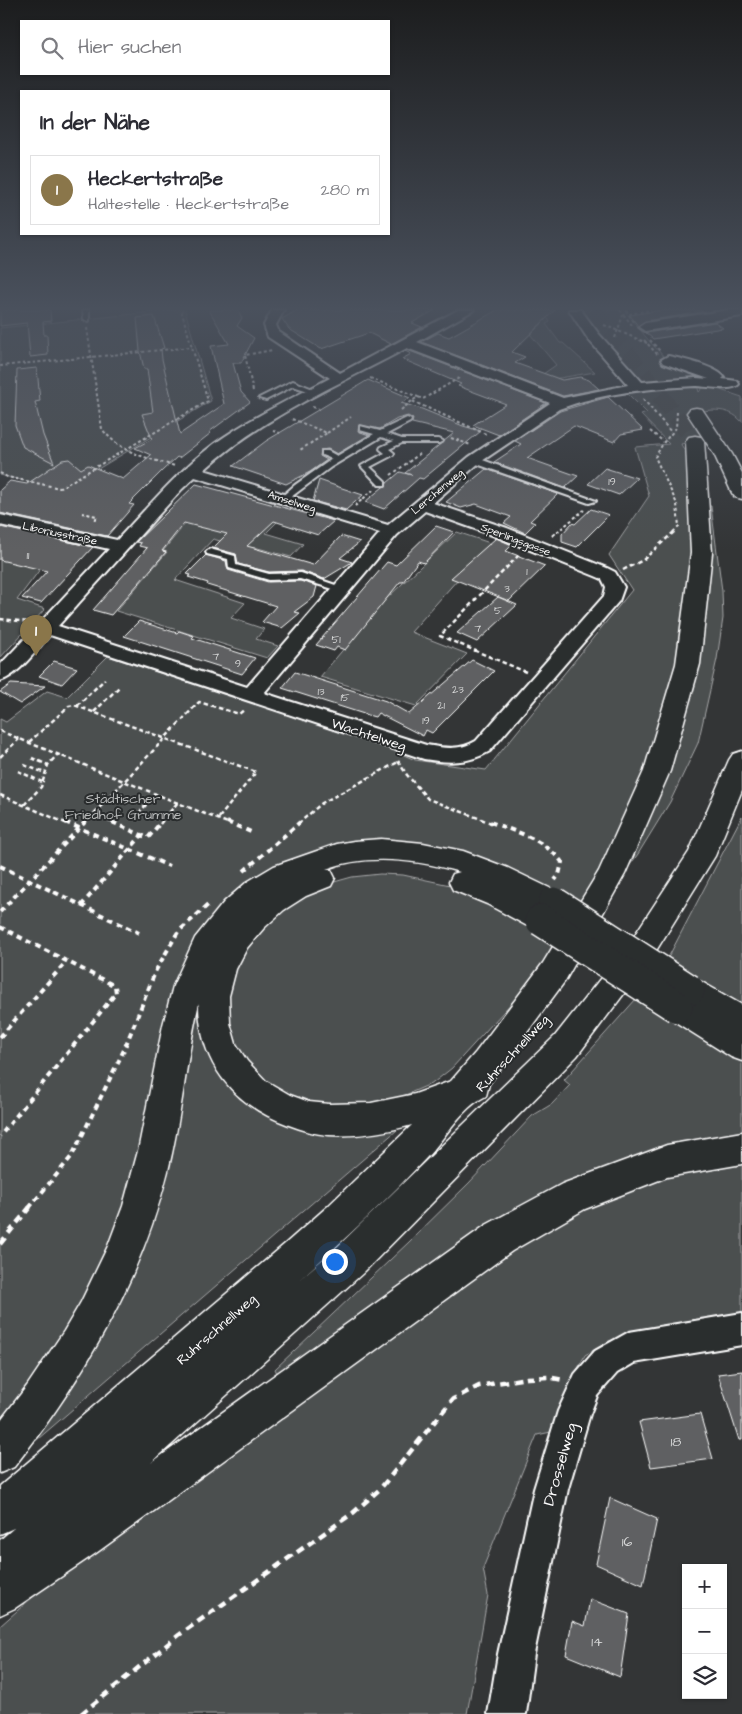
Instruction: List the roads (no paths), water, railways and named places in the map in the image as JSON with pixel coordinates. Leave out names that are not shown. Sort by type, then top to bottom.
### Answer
[{"type":"highway","points":[[696,413],[723,454],[742,493]]},
{"type":"highway","points":[[695,442],[716,485]]},
{"type":"highway","points":[[0,1569],[350,1260],[566,1046],[644,945],[701,856],[742,760]]},
{"type":"highway","points":[[0,1453],[33,1412],[68,1361],[116,1271],[134,1226],[149,1180],[160,1134],[179,1022],[191,976],[202,951],[222,922],[248,896],[271,879],[324,858],[353,851],[385,849],[417,852],[463,862],[506,878],[549,902],[683,999],[742,1046]]},
{"type":"highway","points":[[497,1069],[480,1082],[451,1096],[422,1106],[373,1118],[326,1119],[288,1110],[258,1094],[226,1058],[219,1043],[213,1020],[212,998],[217,976],[232,947],[245,928],[265,909],[287,893],[312,881],[343,870],[372,867],[404,868],[448,877],[497,896],[549,902]]},
{"type":"highway","name":"Ruhrschnellweg","points":[[0,1513],[281,1272],[404,1160],[497,1069],[589,967],[626,918]]},
{"type":"highway","points":[[683,999],[742,1021]]},
{"type":"highway","points":[[0,1592],[81,1538],[499,1238],[574,1196],[667,1161],[742,1148]]},
{"type":"street","points":[[529,390],[561,402]]},
{"type":"street","name":"Lerchenweg","points":[[253,696],[340,588],[391,531],[421,504],[480,456],[561,402],[621,390]]},
{"type":"street","points":[[0,675],[19,658],[120,546],[192,472],[219,448],[272,414],[314,391]]},
{"type":"street","name":"Amselweg","points":[[192,472],[391,531]]},
{"type":"street","name":"Sperlingsgasse","points":[[421,504],[540,548],[608,576]]},
{"type":"street","name":"Liboriusstraße","points":[[0,520],[120,546]]},
{"type":"street","name":"Wachtelweg","points":[[46,628],[424,752],[460,756],[472,753],[483,746],[613,597],[615,587],[608,576]]},
{"type":"street","name":"Drosselweg","points":[[507,1714],[516,1654],[551,1489],[574,1412],[586,1385],[606,1362],[630,1348],[742,1329]]},
{"type":"lane","points":[[264,398],[279,390]]},
{"type":"lane","points":[[375,446],[379,434],[407,420]]},
{"type":"lane","points":[[363,428],[401,441]]},
{"type":"lane","points":[[284,498],[303,482],[338,461],[375,446],[401,441],[439,441]]},
{"type":"lane","points":[[375,446],[390,452],[365,466],[382,483]]},
{"type":"lane","points":[[325,453],[338,461]]},
{"type":"lane","points":[[480,456],[592,501]]},
{"type":"lane","points":[[210,552],[232,558],[232,566],[269,577],[301,576],[340,588]]},
{"type":"tunnel","points":[[655,390],[695,441]]},
{"type":"place","name":"Heckertstraße","points":[[36,656]]},
{"type":"park label","name":"Städtischer Friedhof Grumme","points":[[123,806]]}]
